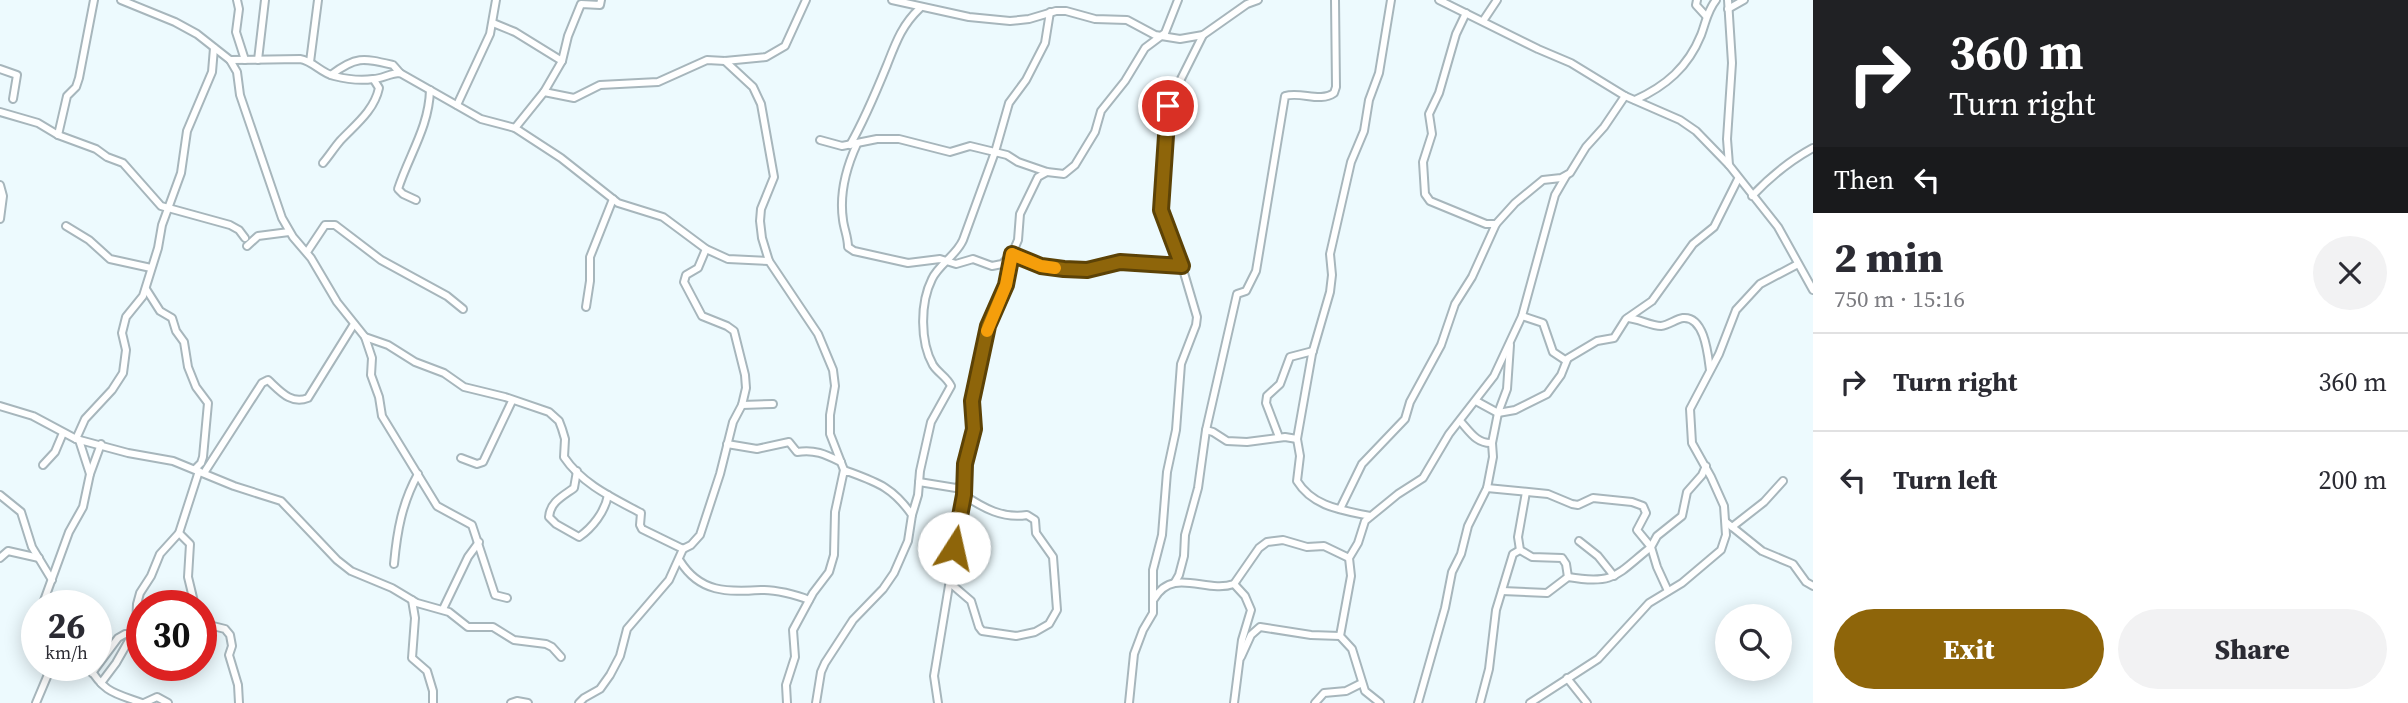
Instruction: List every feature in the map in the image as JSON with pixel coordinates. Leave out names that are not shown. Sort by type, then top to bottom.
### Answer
[{"type":"street","points":[[58,135],[67,96],[76,87],[79,78],[94,0]]},
{"type":"street","points":[[121,0],[197,34],[230,60],[237,72],[240,95],[282,218],[289,232],[307,252],[337,302],[365,337],[372,358],[371,375],[379,397],[380,414],[437,506],[444,512],[472,524],[495,595],[507,598]]},
{"type":"street","points":[[237,0],[239,9],[236,32],[245,60]]},
{"type":"street","points":[[258,60],[265,0]]},
{"type":"street","points":[[310,62],[318,0]]},
{"type":"street","points":[[457,105],[491,34],[496,0]]},
{"type":"street","points":[[515,128],[544,92],[562,61],[568,36],[581,4],[600,5],[601,0]]},
{"type":"street","points":[[544,92],[574,98],[600,85],[653,83],[707,60],[761,58],[785,46],[791,38],[806,0]]},
{"type":"street","points":[[892,0],[969,17],[1010,21],[1066,11],[1095,19],[1121,19],[1161,36],[1180,39],[1203,35],[1247,4],[1258,0]]},
{"type":"street","points":[[820,140],[835,145],[854,145],[877,139],[899,139],[950,152],[966,146],[1010,156],[1018,162],[1047,172],[1064,174],[1071,170],[1093,136],[1103,108],[1125,81],[1145,48],[1166,31],[1178,0]]},
{"type":"street","points":[[1175,582],[1180,575],[1185,535],[1198,488],[1206,430],[1237,294],[1246,291],[1256,271],[1285,96],[1291,94],[1328,98],[1335,91],[1335,0]]},
{"type":"street","points":[[1370,516],[1315,500],[1297,483],[1300,457],[1297,439],[1312,351],[1330,292],[1330,254],[1351,162],[1364,131],[1368,106],[1379,73],[1391,0]]},
{"type":"street","points":[[1440,0],[1571,63],[1625,96],[1688,124],[1729,165],[1778,227],[1813,290]]},
{"type":"street","points":[[1483,21],[1497,0]]},
{"type":"street","points":[[1697,0],[1696,5],[1706,16]]},
{"type":"street","points":[[1636,100],[1669,81],[1688,58],[1716,0]]},
{"type":"street","points":[[1728,0],[1732,63],[1727,139],[1729,165]]},
{"type":"street","points":[[1728,9],[1744,0]]},
{"type":"street","points":[[920,8],[907,20],[896,39],[854,145],[842,189],[842,216],[849,248],[908,263],[940,259],[956,264],[974,259],[992,266],[1002,264],[1012,254]]},
{"type":"street","points":[[816,703],[821,669],[850,625],[894,573],[908,541],[918,495],[919,471],[932,419],[951,386],[933,365],[925,338],[924,311],[929,289],[932,279],[963,240],[995,152],[1009,103],[1026,80],[1045,43],[1050,12]]},
{"type":"street","points":[[1466,13],[1459,26],[1437,98],[1429,114],[1432,134],[1424,157],[1425,194],[1430,201],[1486,224],[1496,224]]},
{"type":"street","points":[[493,23],[515,32],[562,61]]},
{"type":"street","points":[[1129,703],[1134,654],[1143,630],[1153,617],[1153,570],[1161,535],[1167,472],[1176,430],[1182,359],[1196,325],[1196,310],[1161,210],[1166,113],[1203,35]]},
{"type":"street","points":[[90,474],[77,440],[85,419],[120,379],[125,368],[126,351],[122,332],[126,317],[140,302],[146,287],[167,209],[181,173],[187,131],[212,72],[214,48]]},
{"type":"street","points":[[230,60],[300,58],[331,75],[374,79],[400,73]]},
{"type":"street","points":[[331,75],[345,64],[364,60],[393,65],[400,73],[489,122],[515,128],[561,158],[621,205],[663,217],[706,249],[728,259],[769,261]]},
{"type":"street","points":[[725,61],[753,87],[757,95],[770,144],[774,177],[761,209],[762,238],[769,261],[818,334],[833,370],[835,386],[830,434],[844,470],[835,512],[834,555],[829,572],[809,600],[793,630],[795,657],[786,685],[787,703]]},
{"type":"street","points":[[0,69],[17,75],[13,99]]},
{"type":"street","points":[[323,163],[337,144],[357,126],[376,99],[379,88],[374,79]]},
{"type":"street","points":[[416,200],[398,189],[428,115],[430,90]]},
{"type":"street","points":[[1340,636],[1351,576],[1349,558],[1358,543],[1363,524],[1423,478],[1449,434],[1461,422],[1464,414],[1494,376],[1522,316],[1555,195],[1589,143],[1604,127],[1625,96]]},
{"type":"street","points":[[0,114],[38,123],[58,135],[96,149],[123,163],[142,182],[156,203],[167,209],[230,225],[239,230],[245,238]]},
{"type":"street","points":[[1752,196],[1786,165],[1813,148]]},
{"type":"street","points":[[938,703],[934,676],[964,495],[965,464],[974,429],[972,401],[988,326],[1006,285],[1012,254],[1018,240],[1021,210],[1038,177],[1047,172]]},
{"type":"street","points":[[1340,509],[1362,464],[1405,419],[1410,402],[1441,345],[1455,304],[1472,277],[1496,224],[1540,181],[1566,176]]},
{"type":"street","points":[[1476,401],[1498,413],[1515,410],[1544,397],[1567,360],[1597,341],[1614,338],[1628,318],[1650,302],[1689,248],[1714,227],[1738,179]]},
{"type":"street","points":[[0,185],[3,192],[0,219]]},
{"type":"street","points":[[586,307],[590,257],[613,199]]},
{"type":"street","points":[[307,252],[326,225],[335,225],[381,260],[447,296],[463,309]]},
{"type":"street","points":[[66,226],[89,240],[110,259],[151,268]]},
{"type":"street","points":[[247,246],[258,236],[289,232]]},
{"type":"street","points":[[579,703],[596,693],[605,683],[620,656],[627,629],[662,589],[680,561],[683,549],[700,535],[733,422],[746,388],[737,337],[731,328],[702,316],[684,282],[686,275],[698,268],[706,249]]},
{"type":"street","points":[[1012,254],[1041,266],[1064,269],[1087,270],[1120,262],[1182,266]]},
{"type":"street","points":[[1798,264],[1760,284],[1735,310],[1710,372],[1691,406],[1690,415],[1692,443],[1706,466],[1729,524],[1762,551],[1793,564],[1806,582],[1813,586]]},
{"type":"street","points":[[142,590],[160,554],[179,533],[203,457],[208,403],[193,382],[184,342],[176,331],[172,318],[160,311],[146,287]]},
{"type":"street","points":[[1522,316],[1541,321],[1553,352],[1567,360]]},
{"type":"street","points":[[1628,318],[1660,326],[1684,318],[1690,320],[1703,334],[1710,372]]},
{"type":"street","points":[[199,471],[262,383],[268,380],[284,395],[298,401],[309,398],[354,324]]},
{"type":"street","points":[[365,337],[388,345],[415,362],[444,373],[464,387],[530,405],[554,416],[559,421],[565,439],[564,457],[577,471],[608,495],[641,513],[642,529],[683,549]]},
{"type":"street","points":[[1418,703],[1445,608],[1452,572],[1461,554],[1468,526],[1487,488],[1498,413],[1507,389],[1510,340]]},
{"type":"street","points":[[1279,438],[1266,403],[1267,396],[1280,384],[1290,357],[1312,351]]},
{"type":"street","points":[[461,458],[477,464],[483,463],[512,401]]},
{"type":"street","points":[[741,405],[773,404]]},
{"type":"street","points":[[0,406],[33,416],[77,440],[128,453],[167,459],[285,503],[343,567],[411,600],[455,615],[468,626],[493,627],[514,639],[546,644],[561,657]]},
{"type":"street","points":[[1461,422],[1477,439],[1483,443],[1492,443]]},
{"type":"street","points":[[1206,430],[1227,441],[1297,439]]},
{"type":"street","points":[[43,465],[55,452],[63,433]]},
{"type":"street","points":[[727,444],[757,449],[789,442],[797,452],[812,450],[841,462]]},
{"type":"street","points":[[49,590],[69,532],[85,500],[90,474],[101,444]]},
{"type":"street","points":[[1568,577],[1595,581],[1614,576],[1651,547],[1657,536],[1682,516],[1685,496],[1706,466]]},
{"type":"street","points":[[844,470],[888,488],[900,498],[912,515]]},
{"type":"street","points":[[577,471],[574,488],[555,501],[550,510],[549,517],[556,524],[576,537],[583,535],[604,508],[608,495]]},
{"type":"street","points":[[394,564],[395,540],[404,503],[418,474]]},
{"type":"street","points":[[1530,703],[1598,659],[1644,608],[1682,583],[1718,554],[1729,524],[1764,502],[1783,481]]},
{"type":"street","points":[[919,482],[950,488],[964,484]]},
{"type":"street","points":[[1487,488],[1553,496],[1572,505],[1593,498],[1643,506],[1646,513],[1637,533],[1651,547],[1668,591]]},
{"type":"street","points":[[1520,550],[1518,537],[1526,492]]},
{"type":"street","points":[[0,495],[21,512],[32,547],[52,582]]},
{"type":"street","points":[[950,583],[968,597],[982,631],[1013,636],[1025,635],[1049,624],[1057,610],[1053,557],[1036,533],[1035,520],[1027,514],[1014,517],[986,509],[964,495]]},
{"type":"street","points":[[179,533],[190,544],[188,577],[191,590]]},
{"type":"street","points":[[1154,599],[1164,585],[1175,582],[1225,586],[1234,584],[1259,548],[1268,542],[1283,540],[1304,547],[1324,546],[1349,558]]},
{"type":"street","points":[[1579,541],[1598,556],[1614,576]]},
{"type":"street","points":[[443,610],[468,557],[479,542]]},
{"type":"street","points":[[1520,550],[1532,557],[1562,558],[1568,577]]},
{"type":"street","points":[[1480,703],[1489,669],[1496,610],[1512,556],[1520,550]]},
{"type":"street","points":[[0,558],[8,551],[39,558]]},
{"type":"street","points":[[680,561],[688,572],[708,587],[740,592],[767,590],[809,600]]},
{"type":"street","points":[[1502,591],[1550,593],[1568,577]]},
{"type":"street","points":[[1234,584],[1245,596],[1251,610],[1242,640],[1234,703]]},
{"type":"street","points":[[411,600],[415,618],[412,658],[427,671],[433,691],[433,703]]},
{"type":"street","points":[[217,627],[225,629],[230,635],[232,646],[229,655],[238,685],[239,703]]},
{"type":"street","points":[[1239,662],[1251,635],[1260,627],[1311,635],[1340,636],[1352,649],[1365,691],[1380,703]]},
{"type":"street","points":[[112,646],[118,638],[126,634]]},
{"type":"street","points":[[126,647],[101,683],[119,696],[143,703],[157,697],[168,703]]},
{"type":"street","points":[[1567,678],[1587,703]]},
{"type":"street","points":[[36,703],[45,681]]},
{"type":"street","points":[[1315,703],[1327,692],[1346,691],[1362,683]]},
{"type":"street","points":[[511,703],[528,703]]},
{"type":"slow traffic","points":[[987,331],[1006,285],[1012,254],[1041,266],[1055,268]]},
{"type":"route","points":[[954,548],[964,495],[965,464],[974,429],[972,401],[988,326],[1006,285],[1012,254],[1041,266],[1064,269],[1087,270],[1120,262],[1182,266],[1161,210],[1168,106]]}]
